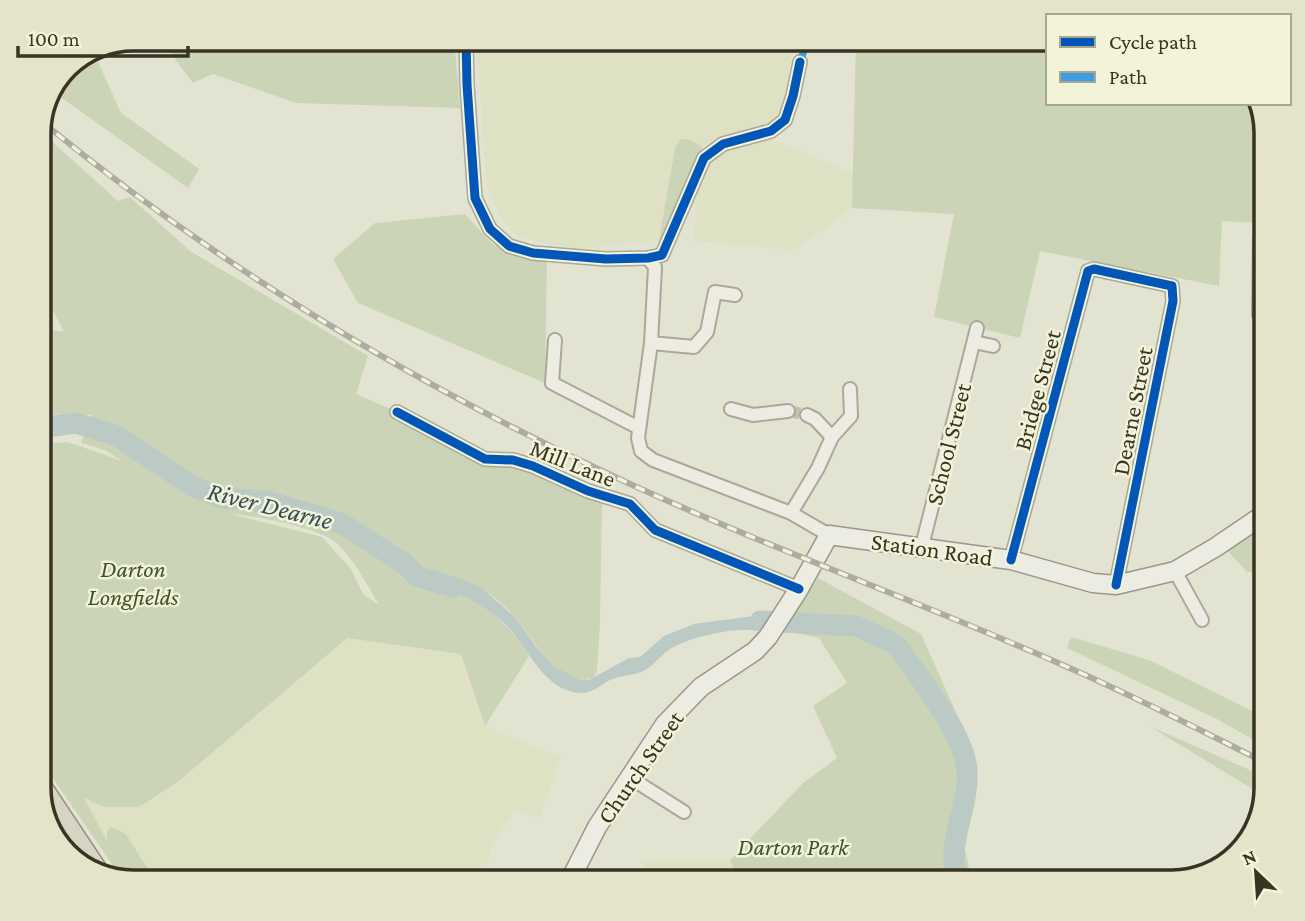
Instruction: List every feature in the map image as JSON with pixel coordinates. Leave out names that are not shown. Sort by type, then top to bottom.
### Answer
[{"type":"highway","points":[[53,807],[84,854]]},
{"type":"main road","name":"Station Road","points":[[829,535],[922,546],[1011,561],[1093,583],[1116,585],[1142,581],[1175,571],[1254,521]]},
{"type":"main road","name":"Church Street","points":[[576,870],[597,827],[665,724],[701,687],[755,651],[772,632],[829,535]]},
{"type":"street","points":[[466,51],[475,198],[490,229],[509,246],[524,251],[606,259],[662,255],[704,158],[723,144],[771,131],[785,120],[800,62]]},
{"type":"street","points":[[555,340],[552,383],[639,428],[651,343],[655,267],[648,258]]},
{"type":"street","name":"Bridge Street","points":[[1011,561],[1088,271],[1094,269],[1130,277]]},
{"type":"street","name":"Dearne Street","points":[[1116,585],[1173,301],[1172,286],[1130,277]]},
{"type":"street","points":[[651,343],[694,347],[707,332],[715,292],[735,295]]},
{"type":"street","name":"School Street","points":[[922,546],[977,328]]},
{"type":"street","points":[[974,342],[993,346]]},
{"type":"street","points":[[791,513],[818,468],[832,437],[851,416],[850,389]]},
{"type":"street","points":[[731,409],[753,415],[788,411]]},
{"type":"street","name":"Mill Lane","points":[[403,413],[485,459],[513,460],[533,466],[588,491],[631,504],[655,530],[799,589]]},
{"type":"street","points":[[807,415],[815,419],[832,437]]},
{"type":"street","name":"Station Road","points":[[639,428],[639,444],[646,456],[653,460],[791,513],[829,535]]},
{"type":"street","points":[[1175,571],[1202,620]]},
{"type":"street","points":[[629,777],[684,812]]},
{"type":"green space","points":[[169,51],[455,51],[460,108],[296,103],[213,74],[193,83]]},
{"type":"green space","points":[[477,51],[792,51],[788,84],[778,116],[762,126],[702,147],[691,140],[675,149],[659,240],[579,249],[534,241],[514,233],[500,216],[487,187]]},
{"type":"green space","points":[[856,51],[1046,51],[1046,105],[1249,105],[1254,122],[1254,222],[1222,221],[1219,286],[1040,251],[1020,338],[934,317],[954,214],[852,208]]},
{"type":"green space","points":[[97,59],[121,113],[199,169],[188,188],[59,96],[75,75]]},
{"type":"green space","points":[[770,138],[853,174],[852,208],[795,250],[694,241],[697,185],[717,154],[742,143]]},
{"type":"green space","points":[[680,139],[691,140],[702,147],[670,231],[659,240],[675,149]]},
{"type":"green space","name":"Darton Longfields","points":[[51,141],[118,201],[130,197],[190,251],[368,356],[356,394],[397,412],[485,459],[522,465],[563,488],[602,502],[600,624],[597,670],[594,677],[583,680],[572,678],[561,671],[540,651],[515,617],[481,588],[427,582],[458,593],[486,609],[510,630],[529,656],[485,726],[461,654],[347,638],[179,781],[139,807],[104,807],[84,798],[107,841],[107,831],[111,827],[126,834],[148,870],[115,868],[51,775],[51,443],[68,442],[122,461],[105,450],[81,443],[92,415],[51,414],[51,330],[64,332],[51,306]],"holes":[[[231,514],[282,522],[331,539],[351,560],[379,605],[363,594],[351,569],[322,537]]]},
{"type":"green space","points":[[465,214],[492,244],[511,255],[547,259],[545,383],[358,303],[333,259],[375,223]]},
{"type":"green space","points":[[1254,527],[1254,573],[1247,572],[1226,549]]},
{"type":"green space","name":"Darton Park","points":[[818,578],[921,634],[971,746],[974,781],[963,840],[969,870],[734,870],[730,860],[802,784],[837,758],[813,706],[847,683],[819,638],[783,630]]},
{"type":"green space","points":[[1071,637],[1149,660],[1254,712],[1254,740],[1219,720],[1067,648]]},
{"type":"green space","points":[[347,638],[461,654],[485,726],[561,758],[539,819],[516,809],[493,842],[485,870],[148,870],[126,834],[108,842],[83,798],[104,807],[139,807],[179,781]]},
{"type":"green space","points":[[1149,726],[1254,772],[1254,790]]},
{"type":"green space","points":[[730,860],[734,870],[646,870],[644,861]]},
{"type":"shaded area","points":[[426,573],[461,579],[482,588],[516,618],[536,647],[555,667],[580,680],[589,680],[629,658],[640,657],[664,636],[694,624],[761,615],[772,611],[757,631],[725,632],[689,641],[670,649],[645,670],[614,678],[593,690],[581,693],[556,685],[537,666],[505,624],[468,598],[426,582]]},
{"type":"waterway","name":"River Dearne","points":[[51,426],[76,423],[115,435],[194,487],[222,498],[266,501],[341,523],[405,564],[416,576],[453,587]]},
{"type":"waterway","name":"River Dearne","points":[[760,621],[856,626],[899,648],[950,724],[964,756],[967,785],[955,841],[955,870]]},
{"type":"tunnel","points":[[788,411],[807,415]]},
{"type":"railway","points":[[51,129],[178,226],[250,274],[397,365],[473,406],[628,483],[1091,677],[1254,757]]},
{"type":"marked path","points":[[800,62],[804,51]]},
{"type":"cycle path","points":[[466,51],[475,198],[490,229],[509,246],[533,253],[606,259],[662,255],[704,158],[723,144],[771,131],[785,120],[800,62]]},
{"type":"cycle path","points":[[1011,560],[1088,271],[1094,269],[1172,286],[1173,301],[1116,585]]},
{"type":"cycle path","points":[[397,412],[485,459],[513,460],[533,466],[588,491],[630,504],[655,530],[799,589]]}]
